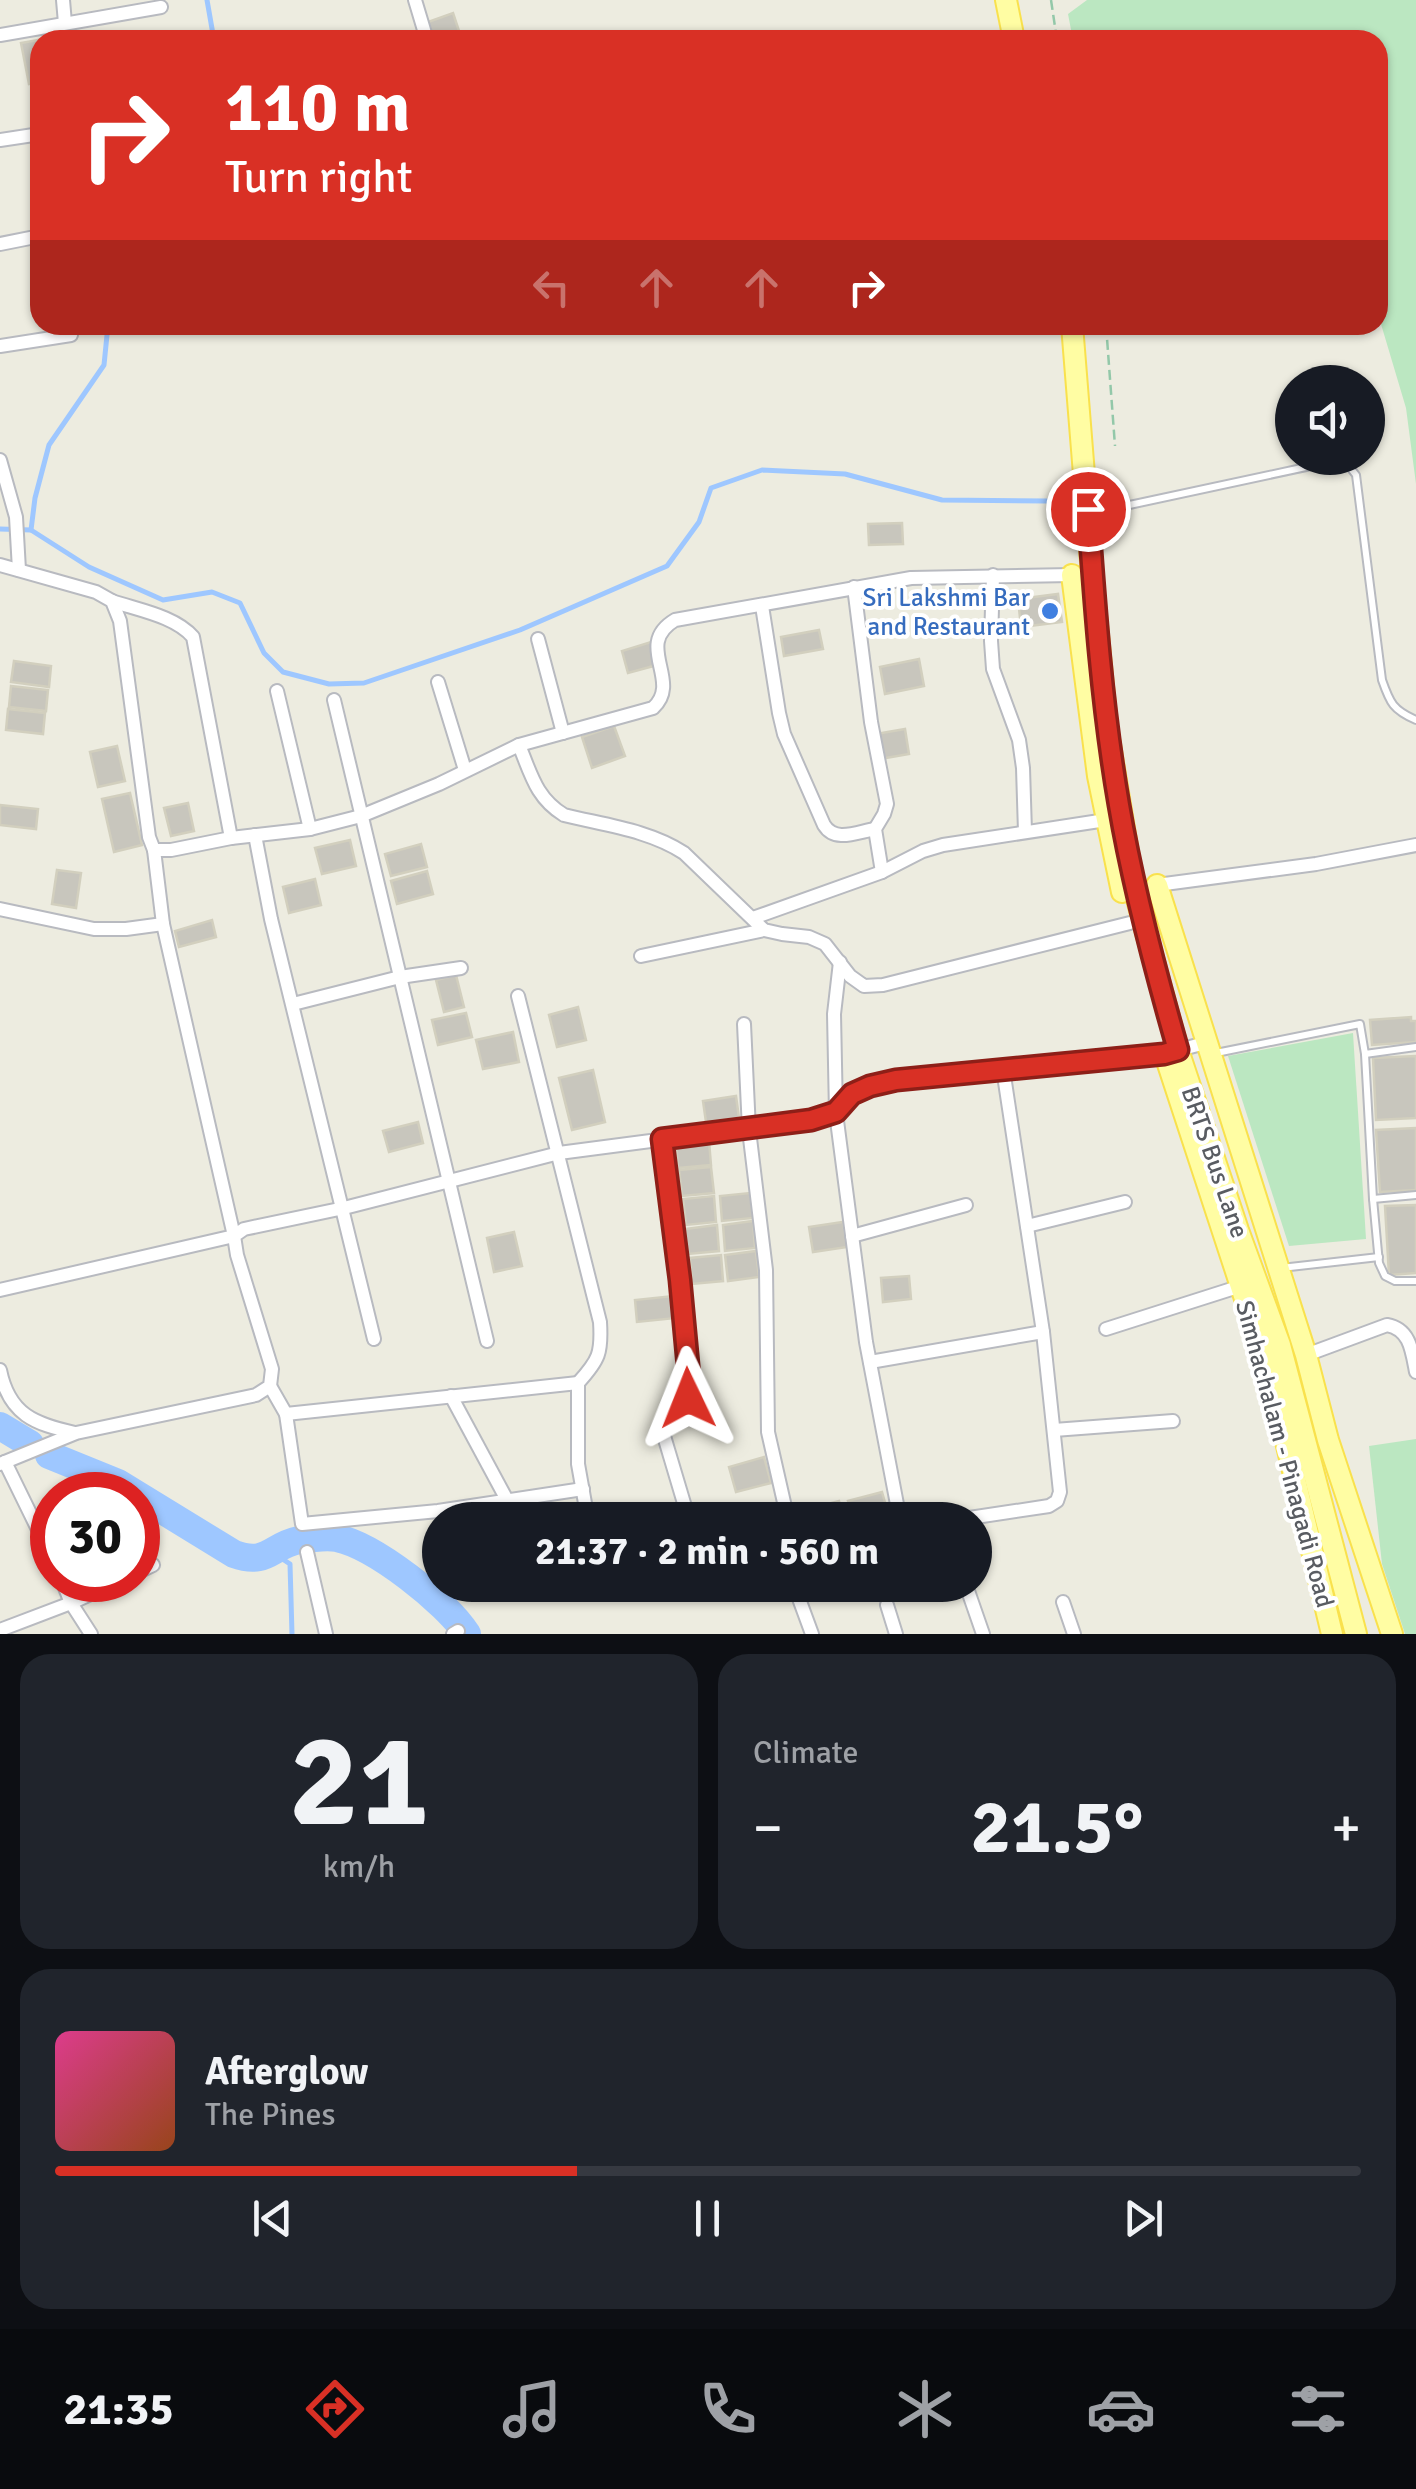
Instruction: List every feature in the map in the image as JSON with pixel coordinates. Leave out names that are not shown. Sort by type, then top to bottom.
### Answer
[{"type":"main road","points":[[1006,0],[1012,30]]},
{"type":"main road","name":"BRTS Bus Lane","points":[[1073,335],[1107,728],[1134,888],[1171,1052],[1280,1345],[1356,1634]]},
{"type":"main road","name":"Simhachalam - Pinagadi Road","points":[[1072,575],[1106,820],[1130,924],[1270,1375],[1332,1634]]},
{"type":"main road","name":"Simhachalam - Pinagadi Road","points":[[1157,886],[1392,1634]]},
{"type":"street","points":[[63,0],[66,24]]},
{"type":"street","points":[[415,0],[424,30]]},
{"type":"street","points":[[0,35],[161,7]]},
{"type":"street","points":[[0,140],[30,136]]},
{"type":"street","points":[[0,244],[30,238]]},
{"type":"street","points":[[0,346],[71,335]]},
{"type":"street","points":[[0,460],[16,517],[19,570]]},
{"type":"street","points":[[0,565],[96,592],[173,622],[193,637],[231,838]]},
{"type":"street","points":[[154,850],[310,828],[361,816],[519,745],[653,708],[661,702],[664,692],[656,642],[663,627],[675,620],[911,578],[1072,575]]},
{"type":"street","points":[[994,576],[992,669],[1018,740],[1025,832]]},
{"type":"street","points":[[854,587],[870,722],[887,804],[874,829],[882,872]]},
{"type":"street","points":[[112,601],[120,621],[163,924],[238,1256],[272,1368],[270,1386],[286,1414],[302,1524],[438,1511],[583,1489]]},
{"type":"street","points":[[762,606],[784,734],[827,831],[837,836],[874,829]]},
{"type":"street","points":[[538,639],[563,733]]},
{"type":"street","points":[[438,682],[466,770]]},
{"type":"street","points":[[277,690],[310,828]]},
{"type":"street","points":[[334,700],[487,1340]]},
{"type":"street","points":[[519,745],[540,796],[551,808],[670,844],[764,930]]},
{"type":"street","points":[[753,918],[882,872],[943,845],[1106,820]]},
{"type":"street","points":[[254,835],[374,1339]]},
{"type":"street","points":[[1157,886],[1316,864],[1416,845]]},
{"type":"street","points":[[0,909],[94,929],[163,924]]},
{"type":"street","points":[[641,956],[764,930],[809,937],[825,944],[858,984],[872,986],[1130,924]]},
{"type":"street","points":[[840,962],[834,1014],[836,1112],[870,1362],[897,1502]]},
{"type":"street","points":[[293,1004],[400,977],[461,968]]},
{"type":"street","points":[[286,1414],[578,1383],[596,1364],[600,1322],[518,996]]},
{"type":"street","points":[[744,1024],[750,1130],[766,1270],[768,1432],[784,1502]]},
{"type":"street","points":[[0,1290],[234,1236],[244,1229],[344,1208],[559,1153],[811,1120],[836,1112],[852,1094],[896,1080],[1207,1049]]},
{"type":"street","points":[[992,1515],[1049,1506],[1057,1501],[1060,1492],[1043,1332],[1002,1068]]},
{"type":"street","points":[[662,1139],[690,1387],[688,1398],[666,1417],[663,1425],[683,1502]]},
{"type":"street","points":[[1026,1226],[1125,1202]]},
{"type":"street","points":[[852,1236],[966,1205]]},
{"type":"street","points":[[1106,1328],[1241,1286]]},
{"type":"street","points":[[1306,1355],[1387,1325],[1406,1335],[1416,1372]]},
{"type":"street","points":[[870,1362],[1043,1332]]},
{"type":"street","points":[[0,1370],[3,1385],[23,1414],[44,1426],[76,1433]]},
{"type":"street","points":[[578,1383],[578,1464],[585,1502]]},
{"type":"street","points":[[30,1515],[3,1463],[76,1433],[256,1394],[270,1386]]},
{"type":"street","points":[[451,1396],[508,1500]]},
{"type":"street","points":[[1054,1430],[1173,1421]]},
{"type":"street","points":[[307,1552],[326,1634]]},
{"type":"street","points":[[800,1602],[812,1634]]},
{"type":"street","points":[[972,1602],[983,1634]]},
{"type":"street","points":[[1063,1602],[1074,1634]]},
{"type":"street","points":[[0,1630],[72,1603],[91,1634]]},
{"type":"street","points":[[887,1605],[896,1634]]},
{"type":"lane","points":[[1110,509],[1334,461],[1348,465],[1356,475],[1382,680],[1389,701],[1399,713],[1416,720]]},
{"type":"lane","points":[[1207,1049],[1225,1050],[1360,1024],[1379,1256],[1385,1276],[1395,1281],[1416,1280]]},
{"type":"lane","points":[[1365,1054],[1416,1047]]},
{"type":"lane","points":[[1373,1199],[1416,1195]]},
{"type":"lane","points":[[1279,1268],[1379,1256]]},
{"type":"path","points":[[1051,0],[1056,30]]},
{"type":"path","points":[[1107,335],[1115,446]]},
{"type":"green space","points":[[1087,0],[1416,0],[1416,484],[1406,408],[1384,335],[1388,335],[1388,30],[1071,30],[1068,14]]},
{"type":"green space","points":[[1353,1033],[1366,1239],[1289,1246],[1228,1056]]},
{"type":"green space","points":[[1416,1439],[1416,1634],[1405,1634],[1382,1564],[1369,1446]]},
{"type":"building","points":[[453,13],[459,30],[431,30],[428,22]]},
{"type":"building","points":[[30,41],[30,84],[29,84],[21,43]]},
{"type":"building","points":[[902,523],[903,544],[869,545],[868,524]]},
{"type":"building","points":[[1058,594],[1062,622],[1021,627],[1018,599]]},
{"type":"building","points":[[819,630],[823,649],[784,656],[781,637]]},
{"type":"building","points":[[651,642],[657,665],[628,673],[622,651]]},
{"type":"building","points":[[919,659],[924,686],[885,694],[880,667]]},
{"type":"building","points":[[14,661],[51,666],[49,687],[11,682]]},
{"type":"building","points":[[11,686],[48,690],[46,711],[9,707]]},
{"type":"building","points":[[8,709],[45,713],[43,734],[6,730]]},
{"type":"building","points":[[614,726],[625,756],[592,768],[582,737]]},
{"type":"building","points":[[905,729],[909,754],[880,759],[876,734]]},
{"type":"building","points":[[117,746],[125,781],[98,787],[90,752]]},
{"type":"building","points":[[130,793],[142,845],[114,852],[102,799]]},
{"type":"building","points":[[188,803],[194,831],[171,836],[164,808]]},
{"type":"building","points":[[0,805],[38,809],[36,829],[0,825]]},
{"type":"building","points":[[350,840],[356,866],[322,874],[315,848]]},
{"type":"building","points":[[421,844],[427,867],[391,876],[385,854]]},
{"type":"building","points":[[57,870],[81,873],[76,908],[52,904]]},
{"type":"building","points":[[427,871],[433,894],[397,904],[391,881]]},
{"type":"building","points":[[315,879],[321,905],[289,913],[283,887]]},
{"type":"building","points":[[212,920],[216,937],[179,947],[175,931]]},
{"type":"building","points":[[456,975],[464,1007],[444,1012],[436,980]]},
{"type":"building","points":[[578,1007],[586,1040],[557,1047],[549,1015]]},
{"type":"building","points":[[466,1013],[472,1037],[438,1045],[432,1020]]},
{"type":"building","points":[[1411,1017],[1411,1021],[1416,1021],[1416,1042],[1372,1045],[1370,1020]]},
{"type":"building","points":[[513,1032],[519,1062],[483,1069],[476,1040]]},
{"type":"building","points":[[1416,1056],[1416,1118],[1376,1120],[1373,1058]]},
{"type":"building","points":[[593,1070],[605,1122],[572,1130],[559,1078]]},
{"type":"building","points":[[736,1096],[739,1118],[706,1122],[703,1101]]},
{"type":"building","points":[[418,1122],[423,1143],[389,1152],[383,1131]]},
{"type":"building","points":[[1416,1128],[1416,1190],[1380,1192],[1376,1130]]},
{"type":"building","points":[[709,1141],[711,1165],[678,1168],[676,1144]]},
{"type":"building","points":[[711,1167],[714,1193],[682,1196],[679,1170]]},
{"type":"building","points":[[750,1193],[753,1218],[722,1221],[720,1196]]},
{"type":"building","points":[[714,1196],[716,1222],[686,1225],[683,1199]]},
{"type":"building","points":[[1416,1205],[1416,1273],[1389,1275],[1385,1206]]},
{"type":"building","points":[[753,1221],[755,1248],[725,1251],[723,1225]]},
{"type":"building","points":[[843,1222],[847,1247],[813,1252],[809,1227]]},
{"type":"building","points":[[717,1225],[719,1251],[688,1254],[685,1229]]},
{"type":"building","points":[[514,1232],[522,1266],[494,1272],[487,1238]]},
{"type":"building","points":[[756,1251],[759,1277],[728,1281],[725,1255]]},
{"type":"building","points":[[721,1255],[723,1281],[692,1284],[690,1258]]},
{"type":"building","points":[[909,1276],[911,1299],[883,1302],[881,1278]]},
{"type":"building","points":[[673,1296],[676,1318],[637,1322],[635,1300]]},
{"type":"building","points":[[764,1457],[771,1483],[736,1492],[729,1467]]},
{"type":"building","points":[[882,1492],[885,1502],[848,1502]]},
{"type":"waterway","points":[[207,0],[212,30]]},
{"type":"waterway","points":[[31,530],[49,445],[104,365],[107,335]]},
{"type":"waterway","points":[[0,529],[31,530],[89,567],[163,600],[212,592],[240,603],[264,653],[283,672],[329,684],[364,683],[520,630],[667,566],[699,522],[711,488],[762,470],[845,474],[942,500],[1047,501]]},
{"type":"waterway","points":[[0,1426],[30,1444]]},
{"type":"waterway","points":[[49,1455],[118,1483],[234,1554],[254,1558],[289,1543],[318,1538],[353,1543],[408,1577],[467,1634]]},
{"type":"waterway","points":[[272,1552],[290,1564],[292,1634]]},
{"type":"place","name":"Sri Lakshmi Bar and Restaurant","points":[[1050,611]]},
{"type":"route","points":[[688,1398],[680,1280],[662,1139],[811,1120],[836,1112],[852,1094],[896,1080],[1178,1050],[1134,888],[1119,807],[1107,728],[1088,509]]}]
